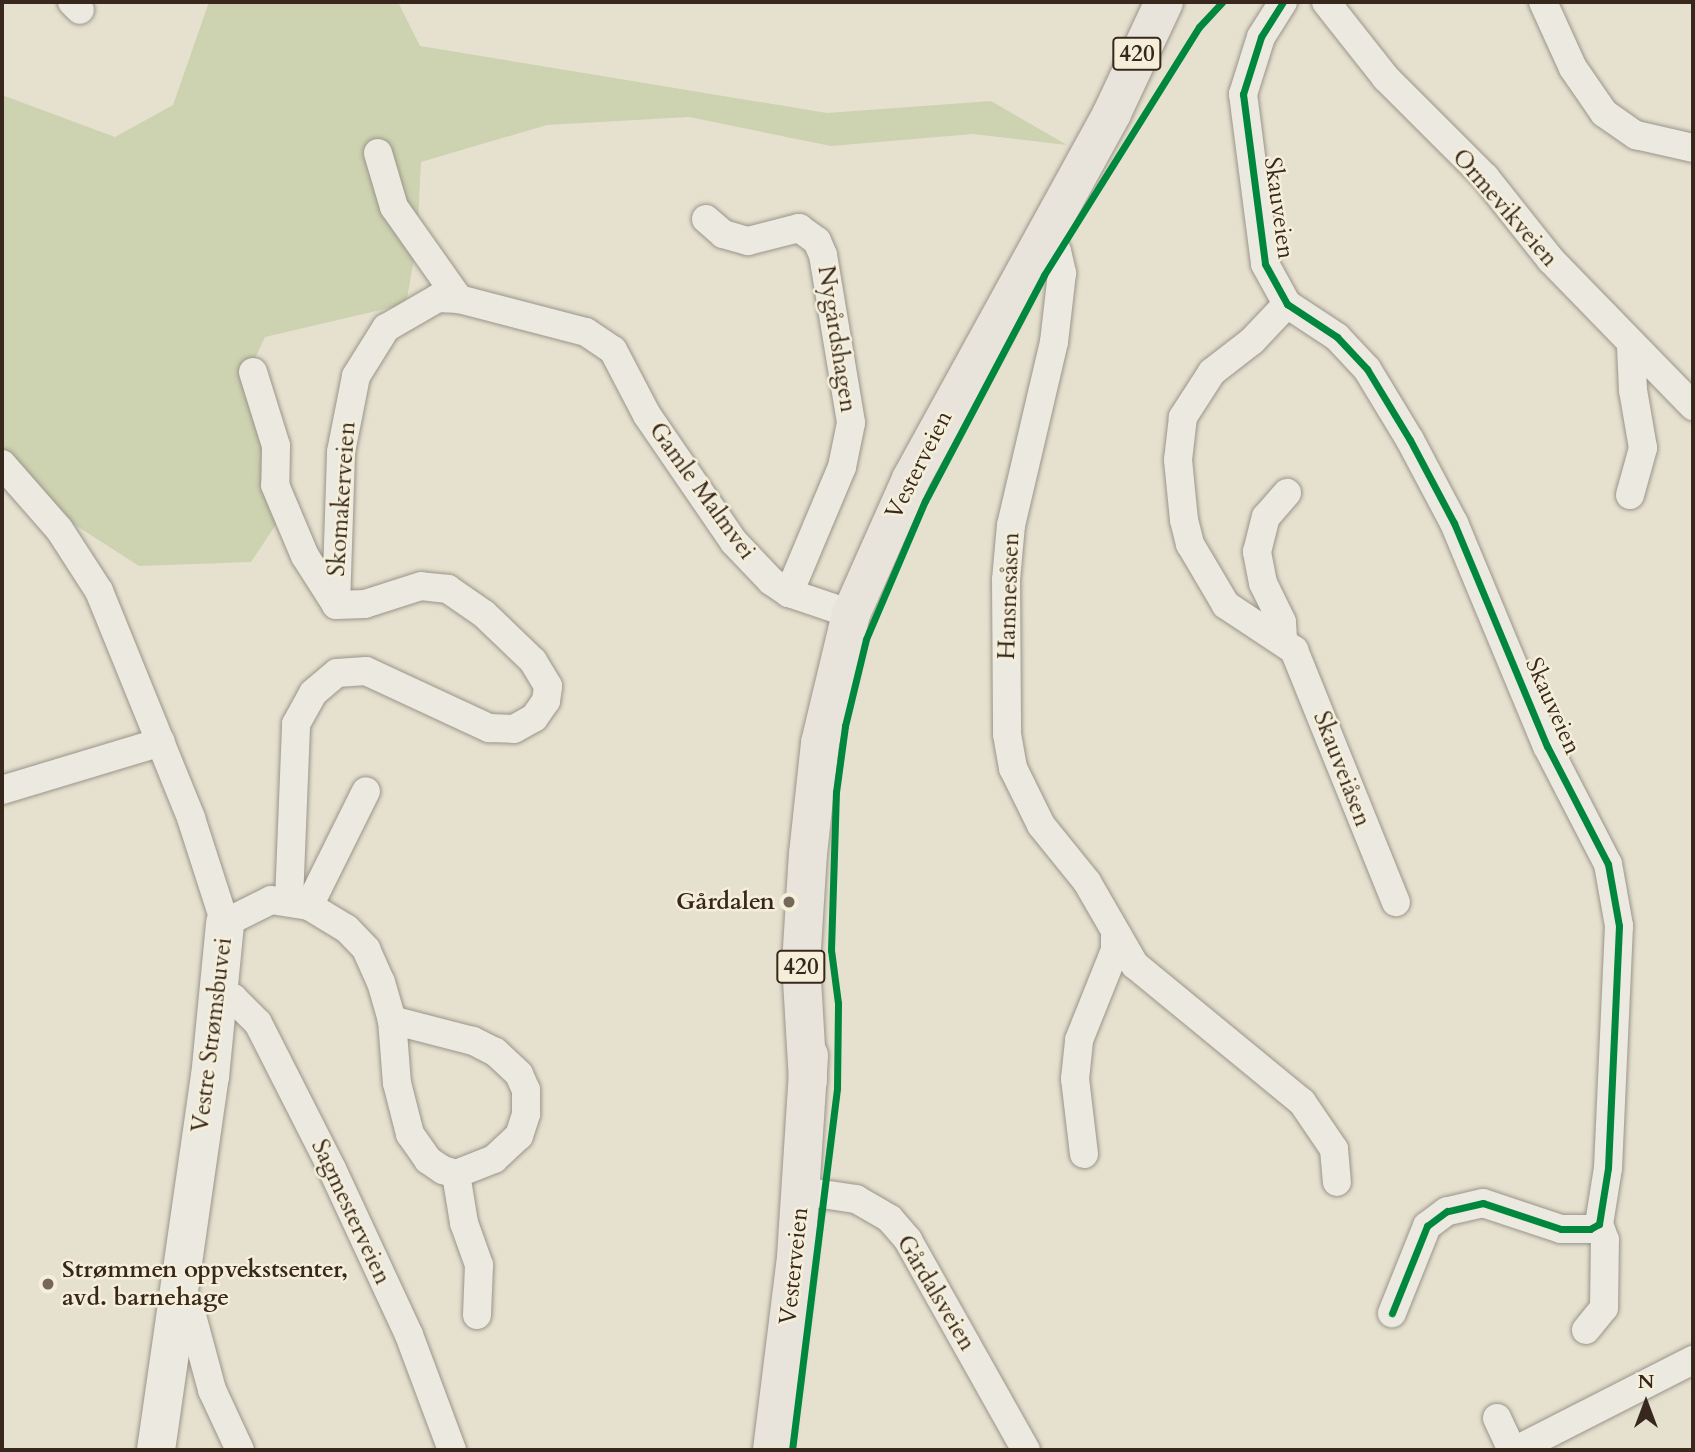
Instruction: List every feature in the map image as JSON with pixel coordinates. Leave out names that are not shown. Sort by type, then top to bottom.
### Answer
[{"type":"main road","name":"Vesterveien","points":[[772,1450],[802,1191],[808,1081],[801,964],[808,853],[820,743],[851,614],[911,479],[1114,107],[1164,2]]},
{"type":"main road","name":"Vesterveien","points":[[1114,107],[1185,2]]},
{"type":"main road","name":"Vestre Strømsbuvei","points":[[156,1450],[220,994],[225,923]]},
{"type":"street","name":"Skauveien","points":[[1283,2],[1261,37],[1243,94],[1265,264],[1287,304],[1337,337],[1367,369],[1410,440],[1454,523],[1547,746],[1608,864],[1619,926],[1608,1168],[1599,1224],[1605,1240],[1604,1308],[1586,1330]]},
{"type":"street","name":"Ormevikveien","points":[[1326,2],[1386,78],[1485,177],[1551,260],[1631,346],[1693,405]]},
{"type":"street","points":[[1543,2],[1573,68],[1604,113],[1636,135],[1680,146]]},
{"type":"street","points":[[379,153],[399,215],[459,299]]},
{"type":"street","name":"Nygårdshagen","points":[[706,219],[723,234],[748,241],[799,228],[817,241],[823,255],[851,423],[842,467],[789,593]]},
{"type":"street","name":"Hansnesåsen","points":[[1044,234],[1057,251],[1062,273],[1054,342],[1011,525],[1006,580],[1007,734],[1022,794],[1087,882],[1115,937],[1135,965],[1162,990],[1302,1102],[1334,1149],[1337,1182]]},
{"type":"street","name":"Skomakerveien","points":[[299,904],[296,724],[313,693],[337,673],[366,671],[489,728],[514,729],[534,718],[546,701],[548,686],[544,674],[513,642],[484,614],[448,589],[421,586],[365,604],[336,605],[341,452],[356,376],[386,328],[438,298],[459,299],[586,332]]},
{"type":"street","name":"Skauveiåsen","points":[[1287,304],[1212,372],[1183,417],[1177,439],[1184,520],[1190,544],[1213,589],[1240,617],[1283,638],[1303,664],[1396,902]]},
{"type":"street","name":"Gamle Malmvei","points":[[586,332],[613,350],[626,368],[647,415],[734,542],[771,581],[789,593],[851,614]]},
{"type":"street","points":[[1630,495],[1643,448],[1633,390],[1631,346]]},
{"type":"street","points":[[253,372],[276,446],[275,485],[306,556],[336,605]]},
{"type":"street","name":"Vestre Strømsbuvei","points":[[2,464],[60,529],[99,590],[161,742],[225,923]]},
{"type":"street","name":"Skauveiåsen","points":[[1283,638],[1282,622],[1264,583],[1257,552],[1266,517],[1287,493]]},
{"type":"street","points":[[2,790],[161,742]]},
{"type":"street","points":[[299,904],[366,791]]},
{"type":"street","points":[[225,923],[253,905],[299,904],[347,929],[366,949],[392,1020],[397,1083],[410,1134],[429,1160],[456,1174],[494,1159],[519,1136],[526,1114],[526,1090],[519,1074],[495,1052],[473,1041],[392,1020]]},
{"type":"street","points":[[1084,1154],[1074,1079],[1079,1040],[1115,950],[1115,937]]},
{"type":"street","name":"Sagmesterveien","points":[[220,994],[233,998],[258,1023],[308,1120],[409,1335],[452,1450]]},
{"type":"street","points":[[456,1174],[464,1223],[479,1265],[477,1315]]},
{"type":"street","name":"Gårdalsveien","points":[[802,1191],[856,1199],[890,1219],[908,1240],[1026,1450]]},
{"type":"street","points":[[1392,1313],[1427,1226],[1447,1211],[1483,1203],[1561,1229],[1590,1229],[1599,1224]]},
{"type":"street","points":[[177,1293],[191,1311],[212,1390],[240,1450]]},
{"type":"street","points":[[1497,1418],[1514,1450],[1693,1360]]},
{"type":"green space","points":[[209,2],[398,2],[420,46],[827,113],[991,101],[1067,145],[973,134],[831,146],[689,117],[547,125],[421,162],[417,242],[406,304],[265,337],[250,369],[287,508],[251,562],[139,566],[55,512],[2,453],[2,95],[115,137],[173,105]]},
{"type":"cycle path","points":[[792,1450],[837,1088],[838,1003],[831,950],[836,792],[845,726],[866,639],[925,501],[1044,275],[1199,27],[1222,2]]},
{"type":"cycle path","points":[[1283,2],[1261,37],[1243,94],[1265,264],[1287,304],[1337,337],[1367,369],[1410,440],[1454,523],[1547,746],[1608,864],[1619,926],[1608,1168],[1599,1224],[1590,1229],[1561,1229],[1483,1203],[1447,1211],[1427,1226],[1392,1313]]},
{"type":"place","name":"Gårdalen","points":[[789,902]]},
{"type":"place","name":"Strømmen oppvekstsenter, avd. barnehage","points":[[48,1284]]}]
